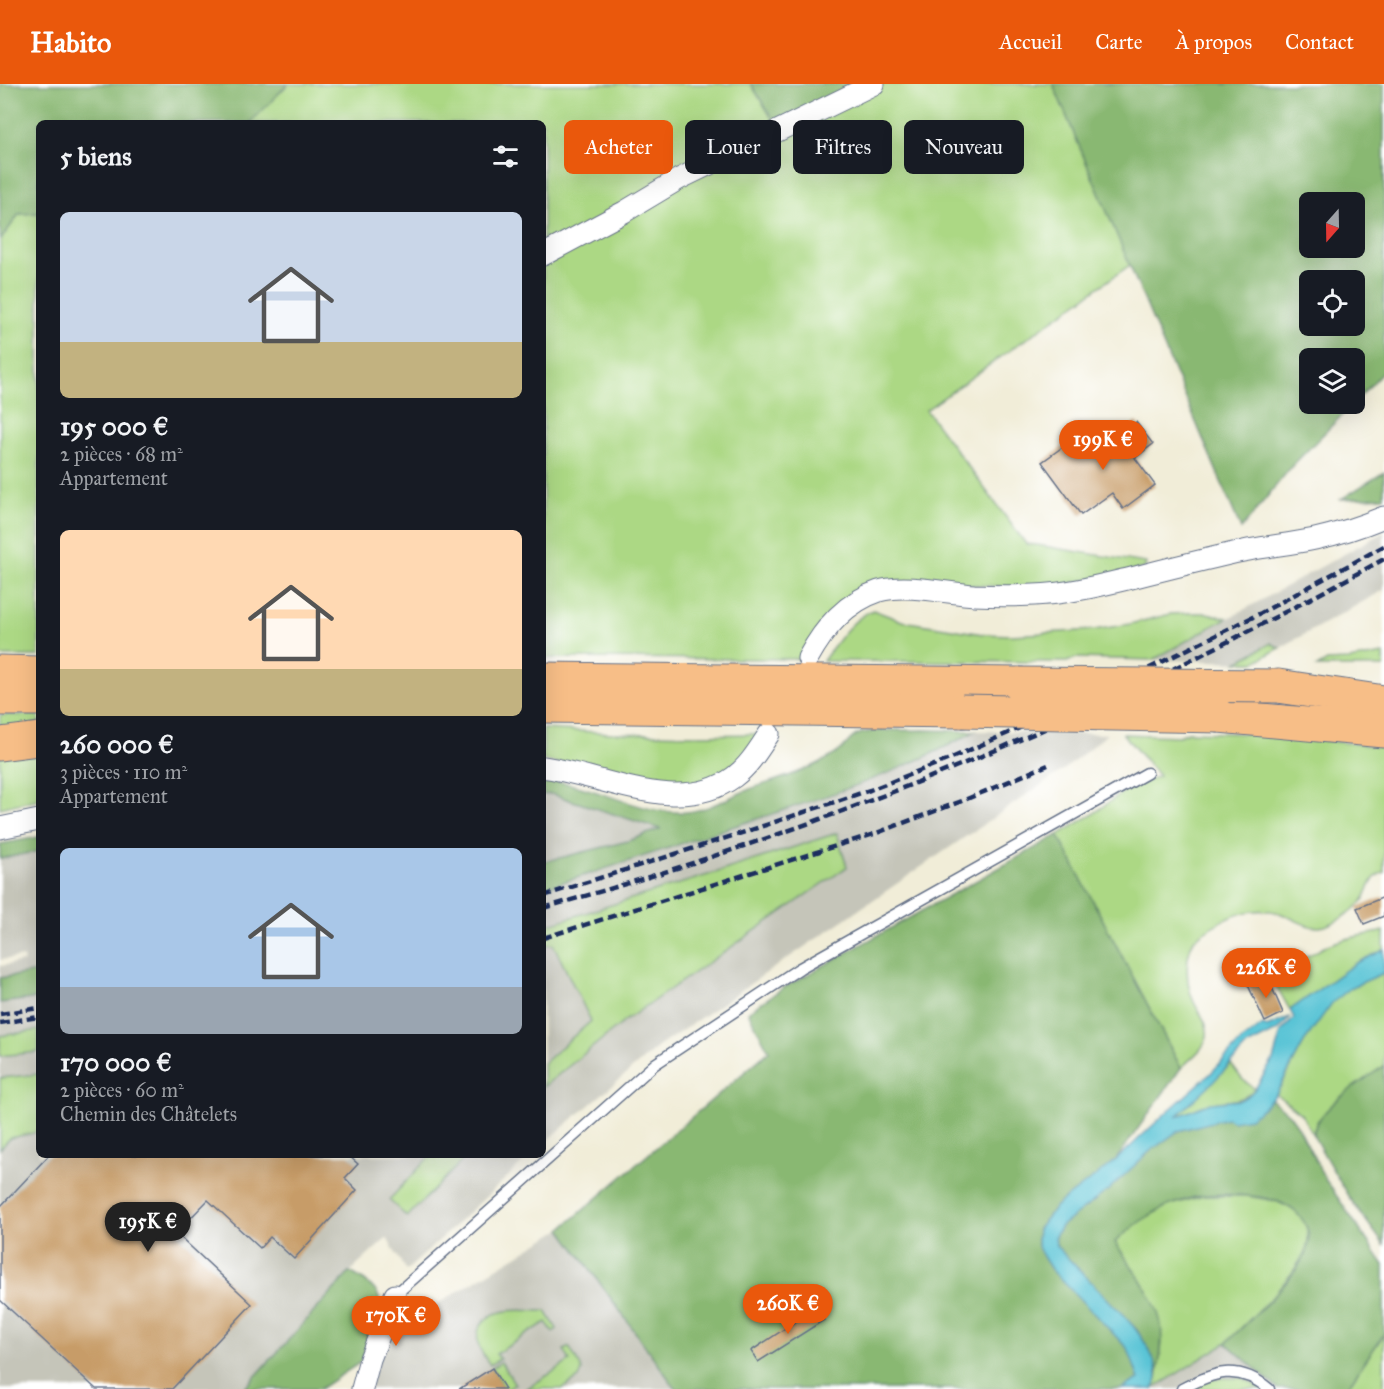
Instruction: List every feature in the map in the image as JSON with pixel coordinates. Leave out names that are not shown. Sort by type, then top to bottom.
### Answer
[{"type":"highway","points":[[0,672],[36,673]]},
{"type":"highway","points":[[546,679],[1278,686],[1323,681],[1384,680]]},
{"type":"highway","points":[[1278,686],[1384,702]]},
{"type":"highway","points":[[0,699],[36,699]]},
{"type":"highway","points":[[553,706],[1219,716],[1384,731]]},
{"type":"highway","points":[[0,744],[36,740]]},
{"type":"street","points":[[546,253],[639,204],[679,179],[874,84]]},
{"type":"street","points":[[808,658],[823,632],[845,609],[858,600],[883,590],[926,590],[1005,596],[1063,592],[1232,553],[1317,539],[1384,517]]},
{"type":"street","points":[[546,768],[666,794],[698,793],[736,776],[755,755],[769,734]]},
{"type":"street","points":[[0,828],[36,821]]},
{"type":"street","points":[[362,1389],[370,1359],[395,1295]]},
{"type":"lane","points":[[395,1295],[655,1064],[800,968],[1147,773]]},
{"type":"lane","points":[[1182,1389],[1206,1376],[1223,1373],[1250,1377],[1269,1389]]},
{"type":"shaded area","points":[[1384,532],[1384,590],[1255,662],[1153,660]]},
{"type":"shaded area","points":[[975,731],[1107,734],[1066,768],[658,1047],[546,1141],[546,887],[603,871],[814,800],[893,772],[944,749]]},
{"type":"shaded area","points":[[551,794],[661,829],[628,841],[546,861],[546,795]]},
{"type":"shaded area","points":[[36,852],[36,972],[0,978],[0,966],[24,962],[23,957],[0,960],[0,859]]},
{"type":"shaded area","points":[[36,998],[36,1030],[0,1036],[0,1003]]},
{"type":"shaded area","points":[[36,1052],[36,1158],[528,1158],[406,1271],[387,1238],[350,1272],[244,1389],[0,1389],[0,1056]]},
{"type":"shaded area","points":[[561,1229],[676,1389],[347,1389],[392,1340],[396,1329]]},
{"type":"shaded area","points":[[1226,1343],[1278,1389],[1153,1389]]},
{"type":"green space","points":[[0,84],[288,84],[253,120],[36,120],[36,213],[19,214],[0,241]]},
{"type":"green space","points":[[288,84],[751,84],[773,120],[685,120],[685,174],[781,174],[781,132],[782,134],[793,128],[793,174],[892,174],[892,120],[809,120],[880,84],[1053,84],[1130,265],[926,410],[1026,544],[1146,563],[1145,568],[1061,585],[1023,587],[886,582],[800,659],[546,658],[546,120],[253,120]]},
{"type":"green space","points":[[751,84],[880,84],[809,120],[793,120],[793,128],[782,134],[781,120],[773,120]]},
{"type":"green space","points":[[1053,84],[1384,84],[1384,371],[1365,391],[1365,348],[1299,348],[1299,414],[1343,414],[1292,466],[1241,529]]},
{"type":"green space","points":[[36,213],[36,656],[0,656],[0,241],[19,214]]},
{"type":"green space","points":[[1384,472],[1384,497],[1341,499]]},
{"type":"green space","points":[[873,610],[902,621],[983,634],[1012,635],[1094,630],[1171,614],[1207,613],[1227,618],[1153,660],[1076,658],[1067,662],[823,661],[851,625]]},
{"type":"green space","points":[[1271,643],[1280,648],[1255,662],[1237,662]]},
{"type":"green space","points":[[1384,654],[1384,667],[1317,667],[1327,661]]},
{"type":"green space","points":[[0,715],[36,715],[36,732],[0,737]]},
{"type":"green space","points":[[546,729],[695,735],[760,734],[744,755],[711,782],[663,787],[546,761]]},
{"type":"green space","points":[[882,730],[975,731],[918,760],[859,784],[546,887],[546,861],[628,841],[660,829],[551,794],[546,795],[546,780],[578,786],[650,809],[668,812],[694,811],[805,770],[835,754],[859,734]]},
{"type":"green space","points":[[1188,732],[1266,734],[1384,747],[1384,873],[1376,877],[1360,904],[1325,926],[1308,926],[1272,911],[1251,911],[1221,921],[1196,938],[1187,962],[1188,980],[1191,995],[1205,1022],[1207,1036],[1200,1049],[1181,1068],[1058,835],[1093,814],[1126,790],[1159,776],[1123,734],[1179,736]]},
{"type":"green space","points":[[36,751],[36,800],[0,808],[0,754]]},
{"type":"green space","points":[[837,833],[847,867],[626,1020],[546,1085],[546,1060],[591,1021],[553,944],[546,945],[546,925]]},
{"type":"green space","points":[[1058,835],[1181,1068],[1115,1161],[1056,1206],[1038,1229],[1037,1242],[1051,1269],[1129,1349],[1139,1379],[1122,1389],[676,1389],[561,1229],[769,1051],[748,1012],[783,988]]},
{"type":"green space","points":[[36,838],[36,852],[0,859],[0,844]]},
{"type":"green space","points":[[1384,931],[1384,950],[1356,963],[1290,1010],[1267,970],[1297,961],[1339,941]]},
{"type":"green space","points":[[36,972],[36,998],[0,1003],[0,978]]},
{"type":"green space","points":[[1384,973],[1384,1066],[1318,1120],[1313,1132],[1314,1137],[1302,1115],[1276,1094],[1313,1027],[1331,1003],[1347,990]]},
{"type":"green space","points":[[36,1030],[36,1052],[0,1056],[0,1036]]},
{"type":"green space","points":[[1231,1064],[1242,1079],[1255,1089],[1238,1099],[1206,1105],[1174,1118]]},
{"type":"green space","points":[[1384,1066],[1384,1245],[1348,1196],[1314,1137],[1315,1128],[1329,1107]]},
{"type":"green space","points":[[36,1074],[36,1131],[10,1138],[0,1149],[0,1078]]},
{"type":"green space","points":[[1271,1099],[1289,1114],[1299,1128],[1325,1179],[1384,1265],[1384,1334],[1346,1389],[1278,1389],[1226,1343],[1285,1284],[1295,1271],[1308,1245],[1309,1237],[1305,1223],[1301,1217],[1283,1204],[1260,1197],[1240,1195],[1194,1197],[1154,1213],[1115,1242],[1142,1282],[1158,1314],[1162,1337],[1157,1375],[1149,1351],[1137,1330],[1056,1246],[1055,1236],[1061,1226],[1107,1191],[1149,1152],[1178,1131],[1227,1117],[1249,1118]]},
{"type":"green space","points":[[428,1158],[465,1158],[407,1217],[389,1200]]},
{"type":"green space","points":[[1203,1196],[1247,1196],[1276,1201],[1294,1210],[1303,1219],[1308,1232],[1308,1243],[1304,1255],[1274,1295],[1226,1343],[1153,1389],[1157,1379],[1162,1343],[1160,1323],[1115,1242],[1140,1221],[1167,1206]]},
{"type":"green space","points":[[350,1272],[371,1286],[379,1299],[379,1308],[361,1362],[320,1389],[244,1389]]},
{"type":"green space","points":[[546,1311],[557,1329],[553,1332],[546,1322],[496,1354],[500,1359],[490,1365],[480,1349],[477,1335],[485,1319],[501,1312]]},
{"type":"green space","points":[[1384,1334],[1384,1389],[1346,1389]]},
{"type":"green space","points":[[569,1347],[581,1367],[579,1378],[562,1389],[526,1389],[570,1361],[564,1350]]},
{"type":"green space","points":[[501,1362],[515,1384],[508,1389],[505,1389],[492,1368]]},
{"type":"green space","points":[[1211,1378],[1243,1378],[1263,1389],[1189,1389]]},
{"type":"water","points":[[1384,950],[1384,973],[1352,987],[1332,1003],[1306,1039],[1276,1094],[1265,1106],[1250,1118],[1233,1121],[1227,1118],[1178,1131],[1149,1152],[1107,1191],[1061,1226],[1055,1236],[1056,1246],[1130,1322],[1155,1363],[1157,1373],[1153,1389],[1122,1389],[1139,1379],[1128,1349],[1051,1269],[1039,1249],[1038,1229],[1056,1206],[1115,1161],[1210,1074],[1241,1041],[1263,1025],[1267,1027],[1290,1017],[1279,1030],[1247,1046],[1176,1117],[1211,1103],[1240,1100],[1248,1096],[1273,1060],[1281,1032],[1294,1018],[1290,1010],[1356,963]]},
{"type":"building","points":[[1136,422],[1153,444],[1135,458],[1155,485],[1123,509],[1112,493],[1081,515],[1042,462],[1071,441],[1085,459]]},
{"type":"building","points":[[1384,897],[1384,916],[1364,924],[1357,908]]},
{"type":"building","points":[[1267,976],[1283,1013],[1265,1022],[1248,985]]},
{"type":"building","points":[[46,1158],[351,1158],[358,1164],[345,1178],[357,1190],[294,1259],[270,1237],[260,1248],[208,1200],[176,1233],[252,1304],[172,1389],[96,1389],[0,1300],[0,1207]]},
{"type":"building","points":[[816,1308],[824,1320],[758,1362],[751,1351]]},
{"type":"building","points":[[492,1368],[505,1389],[459,1389]]},
{"type":"railway","points":[[546,895],[870,790],[947,760],[1097,694],[1261,613],[1384,546]]},
{"type":"railway","points":[[546,907],[751,844],[955,767],[1065,720],[1173,669],[1384,559]]},
{"type":"railway","points":[[546,937],[874,834],[1048,765]]},
{"type":"railway","points":[[0,1014],[36,1008]]},
{"type":"railway","points":[[0,1023],[36,1017]]}]
